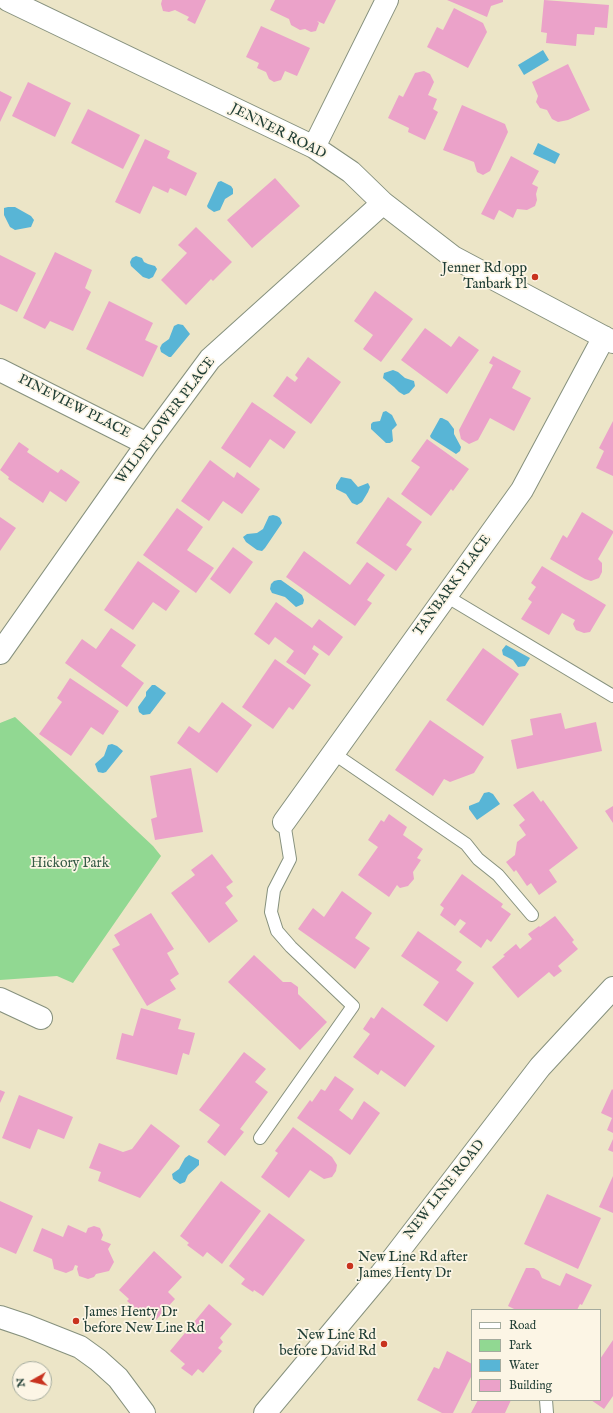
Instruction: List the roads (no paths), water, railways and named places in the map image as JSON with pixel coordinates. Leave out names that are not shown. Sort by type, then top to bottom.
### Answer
[{"type":"street","name":"JENNER ROAD","points":[[8,0],[314,147],[351,172],[383,203],[453,257],[609,340]]},
{"type":"street","points":[[314,147],[387,0]]},
{"type":"street","name":"WILDFLOWER PLACE","points":[[0,653],[147,444],[210,359],[383,203]]},
{"type":"street","name":"TANBARK PLACE","points":[[284,822],[522,490],[609,340]]},
{"type":"street","name":"PINEVIEW PLACE","points":[[0,370],[147,444]]},
{"type":"street","name":"NEW LINE ROAD","points":[[265,1413],[380,1274],[540,1067],[613,988]]},
{"type":"street","points":[[0,999],[41,1018]]},
{"type":"street","points":[[0,1317],[80,1347],[98,1360],[118,1378],[144,1413]]},
{"type":"lane","points":[[446,596],[613,696]]},
{"type":"lane","points":[[333,754],[466,844],[478,859],[498,875],[532,915]]},
{"type":"lane","points":[[260,1138],[353,1006],[291,947],[277,930],[271,912],[274,890],[290,859],[284,822]]},
{"type":"lane","points":[[546,1401],[547,1413]]},
{"type":"water","points":[[543,50],[549,60],[524,75],[518,65]]},
{"type":"water","points":[[538,143],[560,154],[555,164],[533,154]]},
{"type":"water","points":[[221,181],[231,186],[233,189],[233,194],[225,199],[220,210],[214,212],[207,206],[218,182]]},
{"type":"water","points":[[15,207],[31,216],[34,220],[31,227],[15,230],[10,227],[4,215],[4,208]]},
{"type":"water","points":[[136,256],[142,258],[144,262],[155,266],[157,269],[153,277],[149,279],[143,277],[131,266],[130,262],[132,258]]},
{"type":"water","points":[[178,324],[183,325],[190,334],[171,357],[169,357],[161,352],[160,348],[162,344],[169,339],[174,326]]},
{"type":"water","points":[[393,370],[405,378],[414,381],[415,386],[409,393],[404,395],[383,378],[384,373]]},
{"type":"water","points":[[386,411],[392,415],[397,425],[392,430],[393,441],[390,443],[386,443],[371,429],[371,424],[373,422],[380,421],[383,412]]},
{"type":"water","points":[[440,418],[448,421],[454,429],[454,434],[461,447],[460,451],[456,454],[430,436]]},
{"type":"water","points":[[341,477],[351,479],[358,487],[368,483],[370,487],[362,502],[357,505],[352,503],[346,494],[336,489],[336,485]]},
{"type":"water","points":[[273,515],[280,518],[282,523],[265,548],[262,551],[257,550],[246,542],[243,537],[247,534],[257,533],[263,529],[269,516]]},
{"type":"water","points":[[281,580],[302,595],[304,600],[303,604],[296,607],[285,597],[272,593],[270,589],[271,584]]},
{"type":"water","points":[[506,645],[530,658],[525,666],[518,667],[513,660],[503,655],[502,650]]},
{"type":"water","points":[[152,685],[155,685],[166,693],[150,714],[143,715],[139,712],[138,707],[146,696],[146,692]]},
{"type":"water","points":[[112,744],[123,751],[106,772],[98,772],[95,764],[104,756],[108,745]]},
{"type":"water","points":[[489,792],[493,794],[500,804],[477,820],[469,809],[469,806],[479,802],[484,793]]},
{"type":"water","points":[[189,1155],[199,1160],[199,1165],[188,1175],[185,1182],[180,1184],[173,1179],[172,1174],[179,1169],[185,1158]]},
{"type":"place","name":"Jenner Rd opp Tanbark Pl","points":[[535,277]]},
{"type":"place","name":"New Line Rd after James Henty Dr","points":[[350,1266]]},
{"type":"place","name":"James Henty Dr before New Line Rd","points":[[76,1321]]},
{"type":"place","name":"New Line Rd before David Rd","points":[[384,1344]]},
{"type":"park label","name":"Hickory Park","points":[[70,864]]}]
